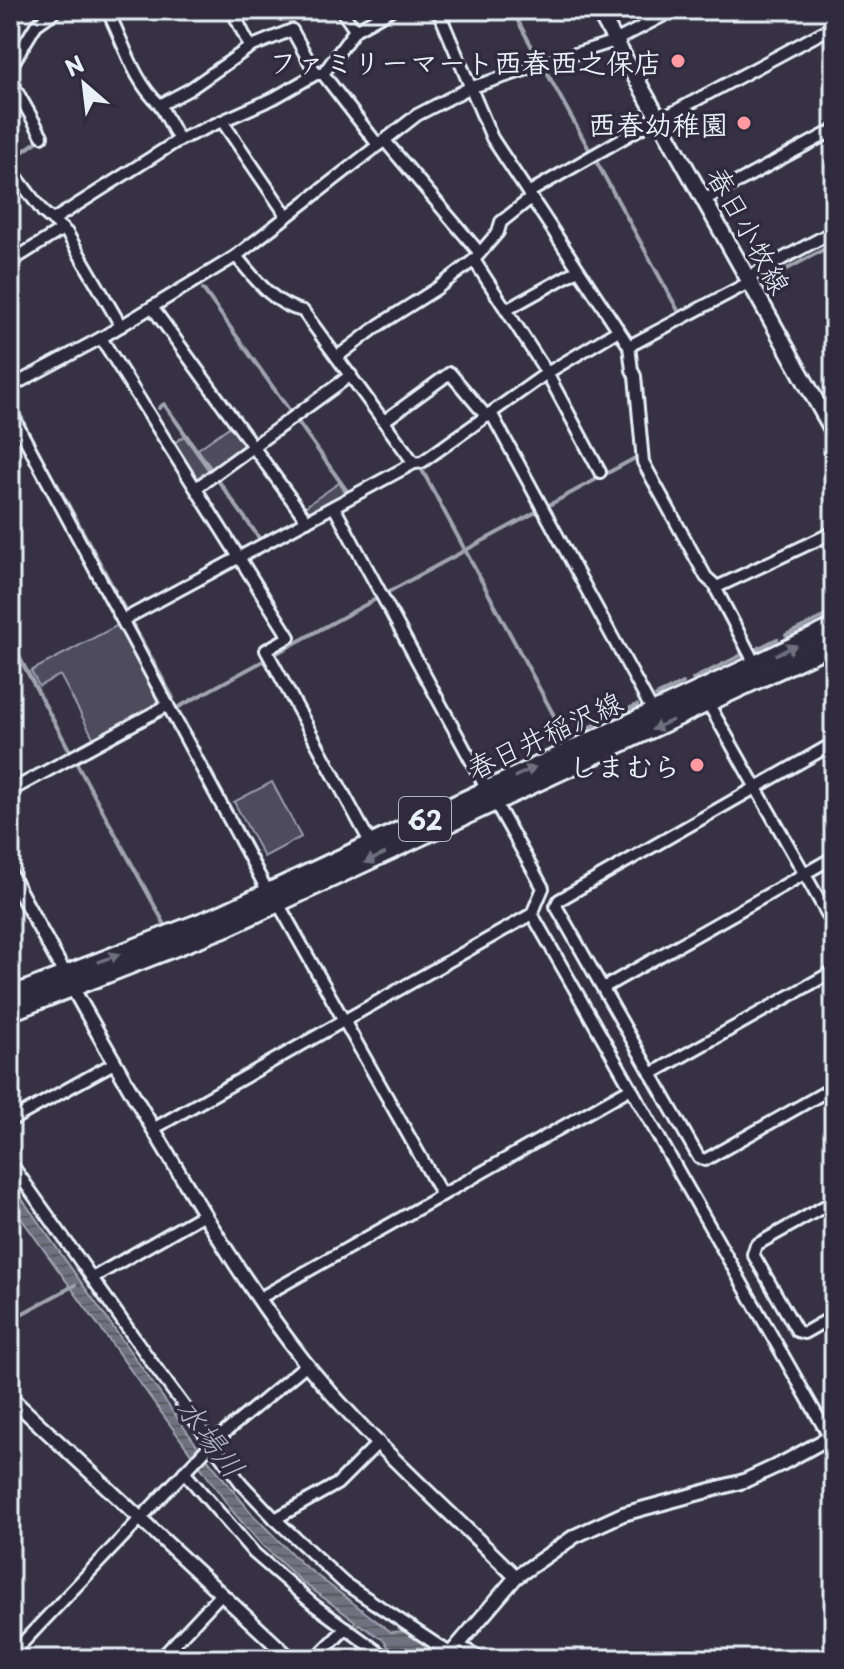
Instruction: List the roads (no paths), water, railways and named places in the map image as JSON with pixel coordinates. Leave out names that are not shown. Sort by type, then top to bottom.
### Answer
[{"type":"main road","name":"春日小牧線","points":[[598,10],[834,433]]},
{"type":"main road","name":"春日井稲沢線","points":[[10,1012],[169,935],[273,898],[491,796],[653,712],[834,627]]},
{"type":"main road","name":"春日井稲沢線","points":[[273,898],[371,844],[708,703],[834,644]]},
{"type":"main road","name":"春日井稲沢線","points":[[10,996],[68,982]]},
{"type":"street","points":[[10,68],[36,25],[57,10]]},
{"type":"street","points":[[107,10],[123,48],[179,140]]},
{"type":"street","points":[[232,10],[250,47]]},
{"type":"street","points":[[341,10],[355,30]]},
{"type":"street","points":[[53,220],[179,140],[274,98],[319,74],[355,30],[391,10]]},
{"type":"street","points":[[438,10],[492,138],[629,346],[643,462],[706,577],[717,587],[755,664]]},
{"type":"street","points":[[10,387],[101,338],[236,256],[417,115],[469,88],[615,41],[674,10]]},
{"type":"street","points":[[337,357],[379,325],[436,289],[477,256],[498,232],[501,222],[530,196],[658,119],[834,26]]},
{"type":"street","points":[[160,105],[190,89],[250,47],[292,30],[319,74],[477,256],[506,310],[547,373],[600,472]]},
{"type":"street","points":[[10,79],[42,136]]},
{"type":"street","points":[[222,121],[287,216]]},
{"type":"street","points":[[704,200],[834,130]]},
{"type":"street","points":[[10,168],[43,212],[63,229],[121,326]]},
{"type":"street","points":[[10,262],[63,229]]},
{"type":"street","points":[[629,346],[834,231]]},
{"type":"street","points":[[236,256],[262,287],[281,301],[303,311],[414,463]]},
{"type":"street","points":[[506,310],[578,270]]},
{"type":"street","points":[[152,307],[307,521]]},
{"type":"street","points":[[123,620],[414,463],[422,462],[547,373],[617,331]]},
{"type":"street","points":[[101,338],[289,637],[266,650],[371,844]]},
{"type":"street","points":[[384,421],[450,373],[489,415],[653,712]]},
{"type":"street","points":[[196,488],[351,375]]},
{"type":"street","points":[[10,411],[273,898],[442,1195]]},
{"type":"street","points":[[153,1129],[532,914],[543,888],[334,507]]},
{"type":"street","points":[[717,587],[834,532]]},
{"type":"street","points":[[708,703],[834,926]]},
{"type":"street","points":[[10,791],[168,705]]},
{"type":"street","points":[[834,743],[559,900],[556,906],[699,1158],[705,1160],[834,1087]]},
{"type":"street","points":[[603,988],[834,857]]},
{"type":"street","points":[[10,874],[114,1063],[258,1299],[307,1364],[379,1442],[516,1577]]},
{"type":"street","points":[[452,1653],[516,1577],[545,1554],[600,1523],[623,1514],[744,1481],[832,1436],[532,914]]},
{"type":"street","points":[[651,1074],[834,971]]},
{"type":"street","points":[[10,1121],[114,1063]]},
{"type":"street","points":[[258,1299],[631,1088]]},
{"type":"street","points":[[10,1162],[208,1447],[275,1519],[344,1583],[452,1653],[483,1659]]},
{"type":"street","points":[[834,1201],[756,1245],[753,1254],[797,1331],[804,1333],[834,1316]]},
{"type":"street","points":[[92,1278],[204,1214]]},
{"type":"street","points":[[10,1656],[208,1447],[307,1364]]},
{"type":"street","points":[[10,1397],[291,1659]]},
{"type":"street","points":[[275,1519],[337,1484],[379,1442]]},
{"type":"street","points":[[187,1469],[254,1553],[314,1605],[388,1659]]},
{"type":"street","points":[[160,1659],[221,1594]]},
{"type":"street","points":[[315,1659],[346,1628]]},
{"type":"water","points":[[10,1182],[198,1447],[253,1515],[302,1564],[391,1632],[406,1631],[454,1659],[402,1659],[391,1653],[385,1641],[359,1624],[356,1628],[353,1625],[355,1621],[302,1582],[262,1545],[233,1512],[10,1203]]},
{"type":"waterway","points":[[512,10],[539,60]]},
{"type":"waterway","points":[[546,71],[590,151]]},
{"type":"waterway","points":[[11,160],[39,140],[36,135]]},
{"type":"waterway","points":[[596,161],[680,314]]},
{"type":"waterway","points":[[759,284],[834,244]]},
{"type":"waterway","points":[[203,289],[292,414]]},
{"type":"waterway","points":[[637,349],[744,292]]},
{"type":"waterway","points":[[549,505],[637,457],[630,377]]},
{"type":"waterway","points":[[10,397],[24,422]]},
{"type":"waterway","points":[[159,408],[164,404],[212,472]]},
{"type":"waterway","points":[[296,419],[349,494]]},
{"type":"waterway","points":[[421,468],[566,738],[637,705]]},
{"type":"waterway","points":[[217,479],[260,539]]},
{"type":"waterway","points":[[57,484],[115,591]]},
{"type":"waterway","points":[[390,591],[536,512]]},
{"type":"waterway","points":[[118,597],[125,610]]},
{"type":"waterway","points":[[277,653],[376,599]]},
{"type":"waterway","points":[[693,679],[742,655],[716,603]]},
{"type":"waterway","points":[[786,635],[834,612]]},
{"type":"waterway","points":[[133,625],[173,698]]},
{"type":"waterway","points":[[755,650],[777,639]]},
{"type":"waterway","points":[[10,640],[71,753]]},
{"type":"waterway","points":[[191,734],[177,708],[265,660]]},
{"type":"waterway","points":[[656,696],[683,683]]},
{"type":"waterway","points":[[10,797],[165,714]]},
{"type":"waterway","points":[[198,747],[200,751]]},
{"type":"waterway","points":[[76,762],[164,923]]},
{"type":"waterway","points":[[206,762],[215,779]]},
{"type":"waterway","points":[[218,785],[224,796]]},
{"type":"waterway","points":[[227,802],[263,869]]},
{"type":"waterway","points":[[10,1320],[75,1285]]},
{"type":"waterway","points":[[323,1659],[347,1636]]},
{"type":"place","name":"ファミリーマート西春西之保店","points":[[678,61]]},
{"type":"place","name":"西春幼稚園","points":[[744,123]]},
{"type":"place","name":"しまむら","points":[[697,765]]},
{"type":"water label","name":"水場川","points":[[212,1437]]}]
